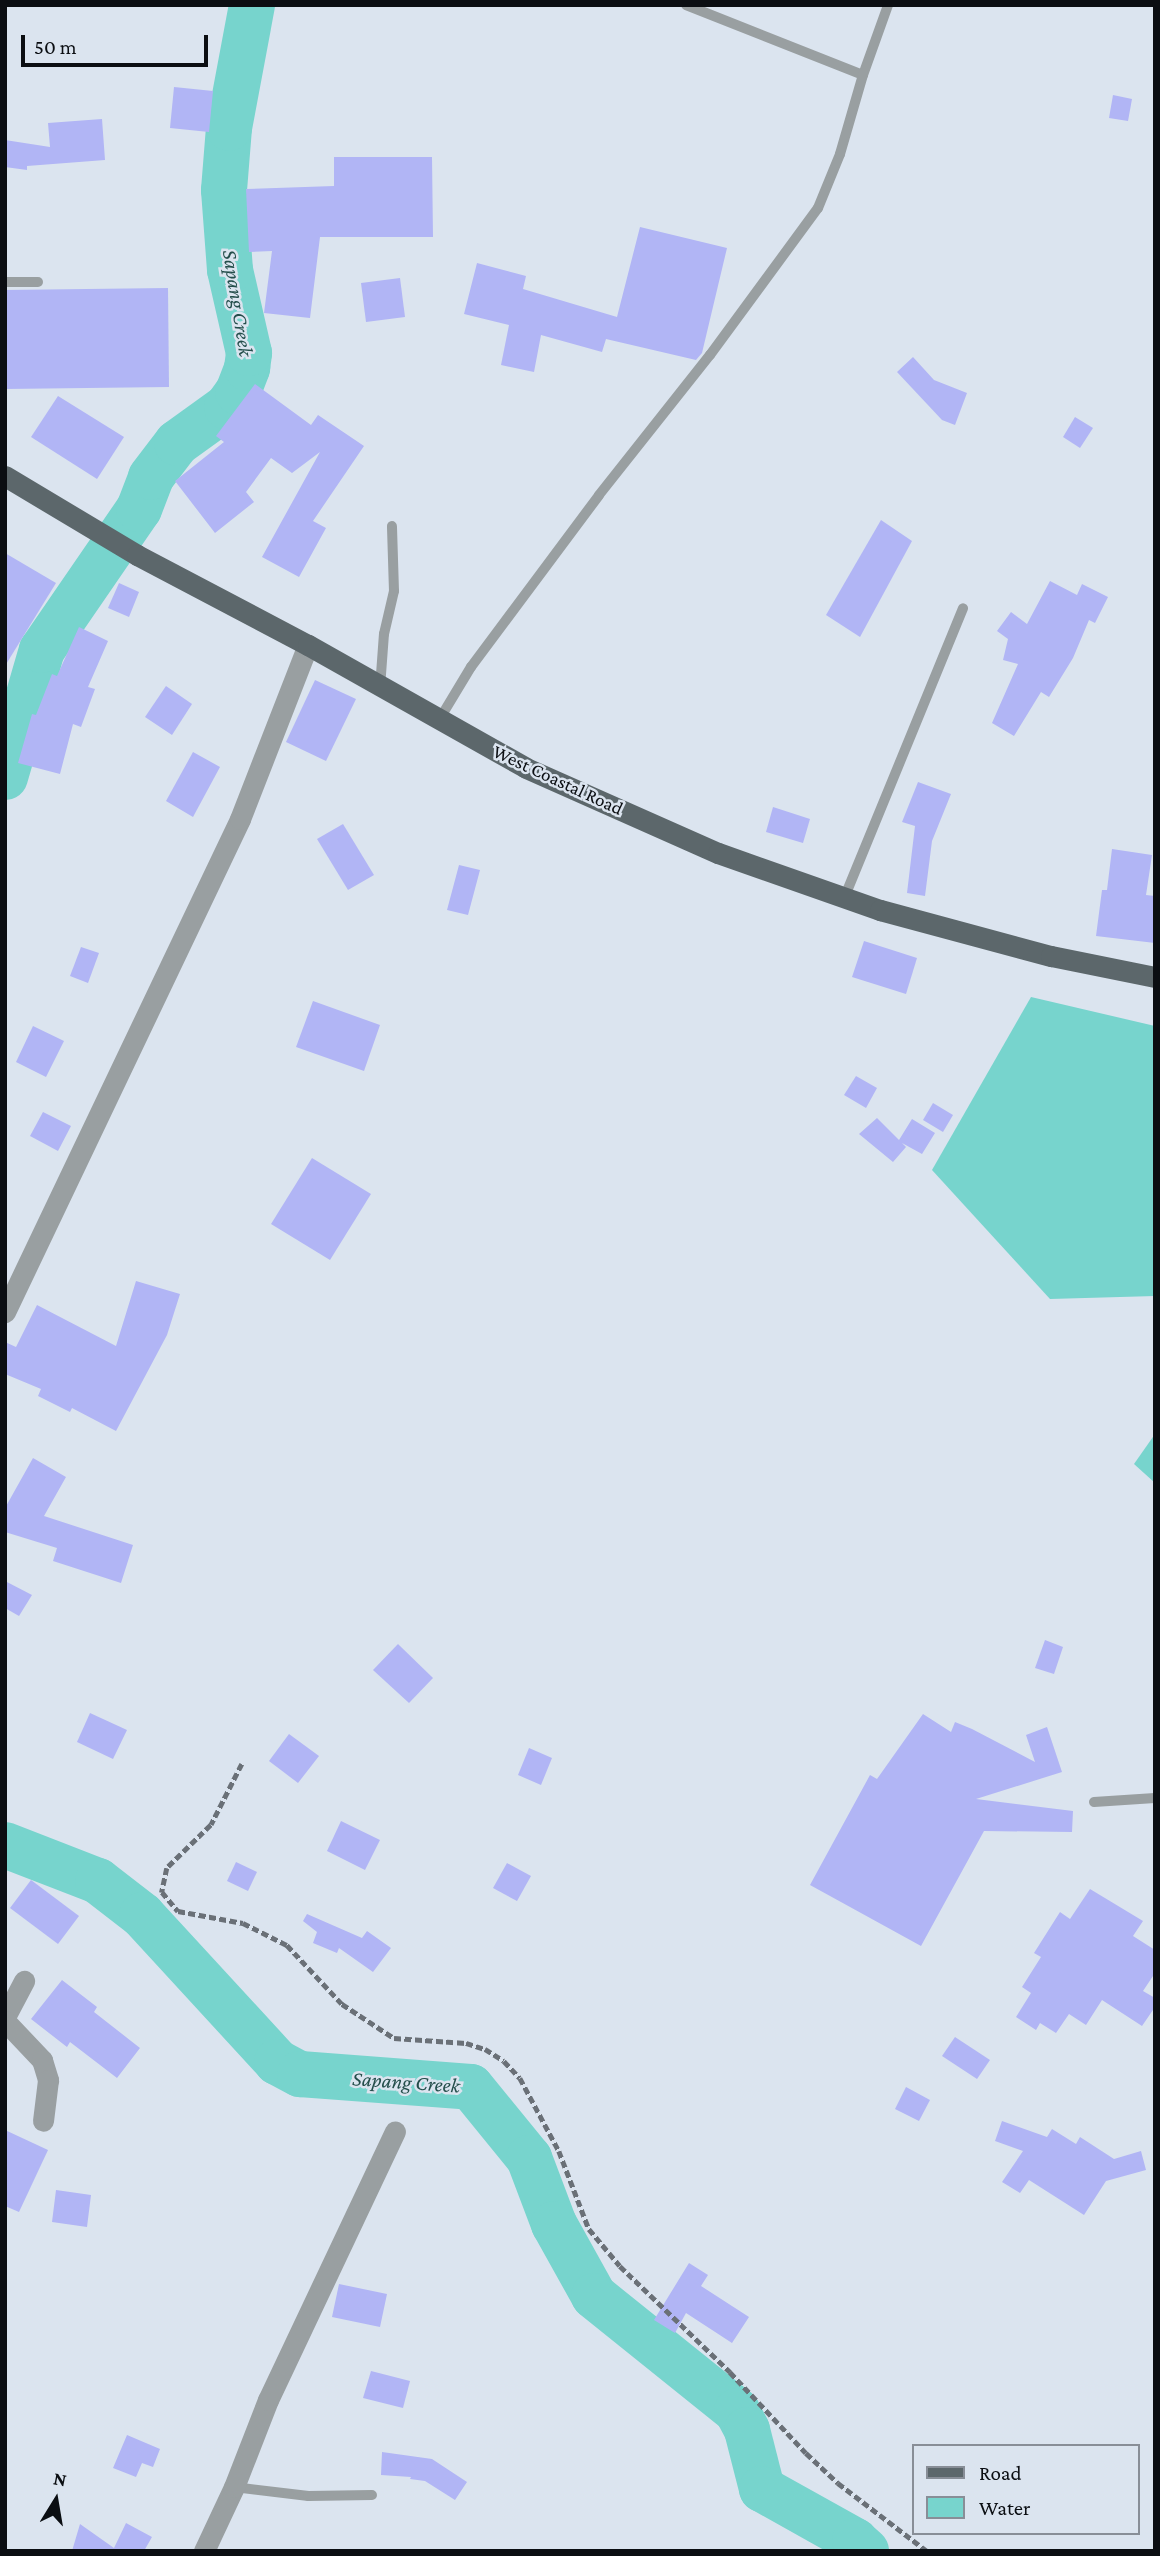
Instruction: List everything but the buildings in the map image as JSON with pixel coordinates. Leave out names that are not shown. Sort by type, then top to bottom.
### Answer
[{"type":"main road","name":"West Coastal Road","points":[[5,476],[137,555],[308,645],[526,768],[718,853],[880,910],[1051,956],[1155,977]]},
{"type":"street","points":[[5,1312],[240,819],[308,645]]},
{"type":"street","points":[[24,1981],[5,2019],[42,2060],[48,2080],[43,2121]]},
{"type":"street","points":[[204,2551],[234,2487],[268,2400],[396,2131]]},
{"type":"lane","points":[[686,5],[863,75]]},
{"type":"lane","points":[[439,720],[471,667],[599,495],[710,355],[818,208],[840,154],[863,75],[888,5]]},
{"type":"lane","points":[[5,282],[38,282]]},
{"type":"lane","points":[[380,688],[384,634],[394,591],[392,526]]},
{"type":"lane","points":[[845,896],[963,608]]},
{"type":"lane","points":[[1094,1802],[1155,1798]]},
{"type":"lane","points":[[234,2487],[308,2496],[372,2495]]},
{"type":"path","points":[[242,1763],[211,1825],[167,1868],[162,1892],[178,1911],[243,1923],[287,1945],[342,2004],[394,2038],[466,2043],[504,2061],[520,2078],[559,2151],[589,2229],[620,2266],[730,2372],[814,2461],[927,2551]]},
{"type":"water","points":[[1031,997],[1155,1026],[1155,1296],[1050,1299],[932,1170]]},
{"type":"water","points":[[1155,1434],[1155,1483],[1134,1464]]},
{"type":"waterway","name":"Sapang Creek","points":[[5,777],[42,650],[139,509],[151,477],[177,443],[227,407],[238,392],[247,368],[249,353],[230,270],[224,190],[229,128],[252,5]]},
{"type":"waterway","name":"Sapang Creek","points":[[5,1845],[98,1881],[142,1915],[277,2062],[300,2074],[471,2087],[529,2158],[554,2224],[594,2296],[737,2411],[747,2430],[762,2489],[855,2541],[866,2551]]}]
